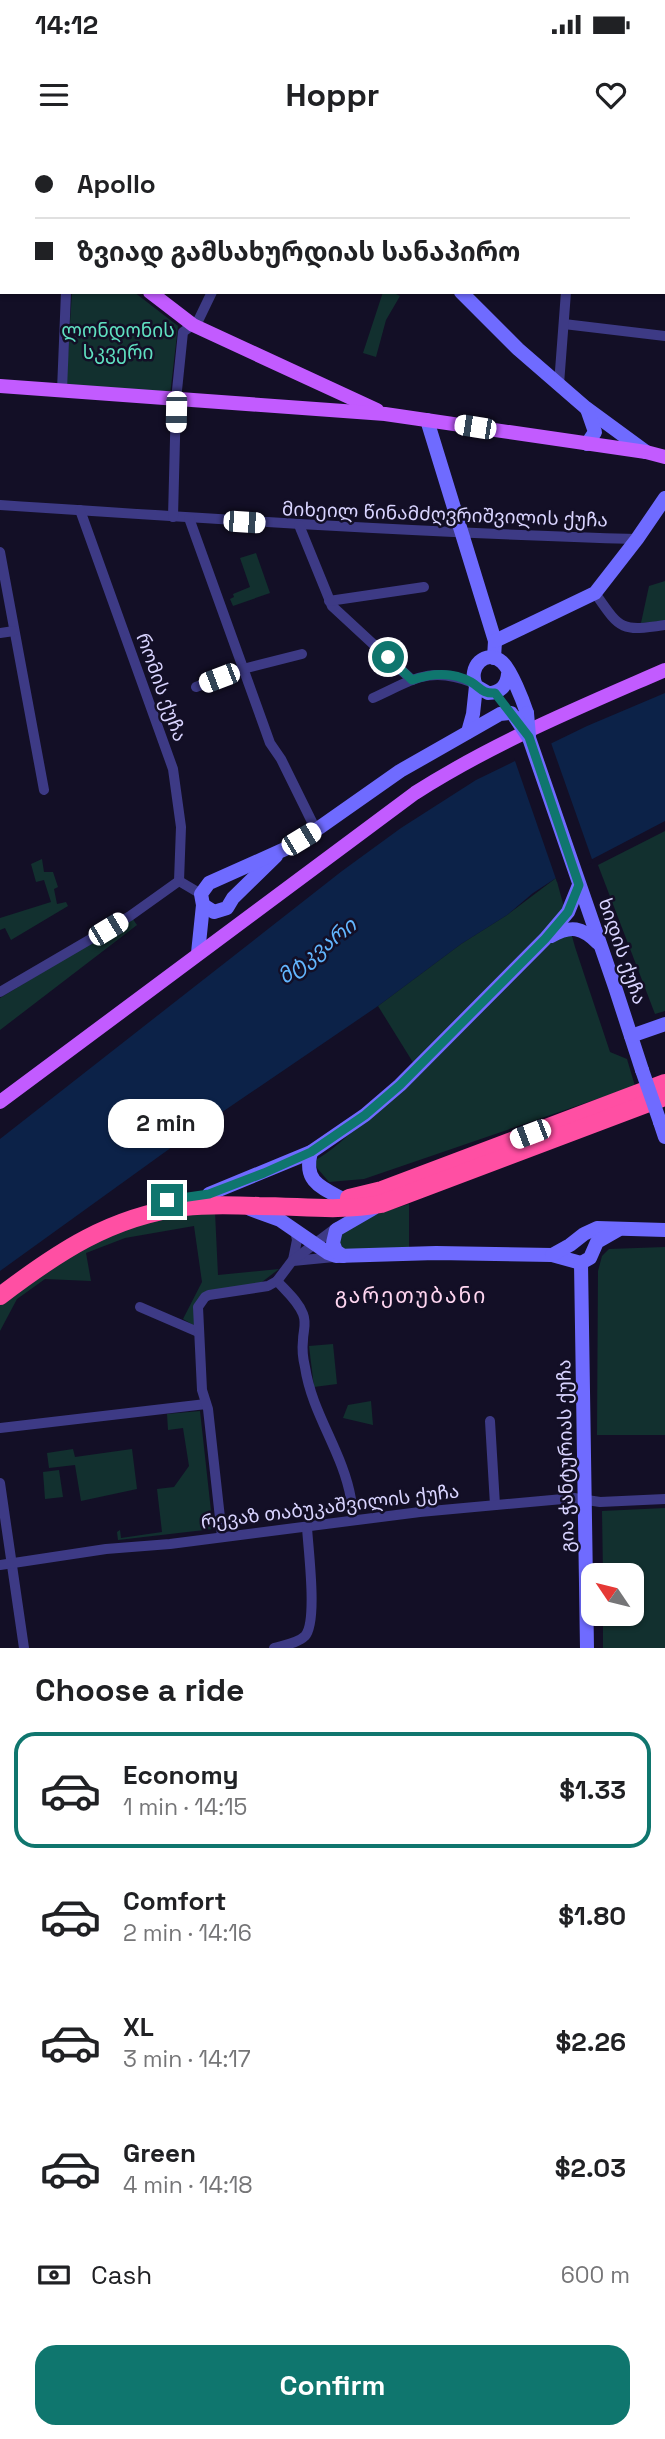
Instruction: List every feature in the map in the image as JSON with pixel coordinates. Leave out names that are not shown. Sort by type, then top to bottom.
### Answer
[{"type":"highway","points":[[0,1283],[69,1235],[106,1217],[167,1200],[209,1194],[343,1199],[382,1190],[665,1083]]},
{"type":"highway","points":[[0,1296],[70,1246],[122,1222],[185,1207],[242,1206],[325,1210],[381,1204],[665,1097]]},
{"type":"main road","points":[[153,294],[193,325],[385,414]]},
{"type":"main road","points":[[0,386],[385,414],[665,457]]},
{"type":"main road","points":[[341,392],[349,403],[343,412]]},
{"type":"main road","points":[[0,1102],[405,800],[456,767],[665,670]]},
{"type":"street","points":[[62,390],[66,294]]},
{"type":"street","points":[[173,517],[176,400],[183,332],[198,321],[211,294]]},
{"type":"street","points":[[463,294],[518,349],[586,408],[646,452]]},
{"type":"street","points":[[559,383],[566,294]]},
{"type":"street","points":[[564,324],[665,336]]},
{"type":"street","points":[[586,408],[595,432],[587,444]]},
{"type":"street","points":[[427,420],[495,641],[494,658]]},
{"type":"street","points":[[495,641],[595,593],[665,498]]},
{"type":"street","name":"მიხეილ წინამძღვრიშვილის ქუჩა","points":[[0,505],[461,534],[637,539]]},
{"type":"street","name":"რომის ქუჩა","points":[[80,510],[173,769],[181,819],[179,881]]},
{"type":"street","points":[[189,518],[270,743],[281,759],[316,830]]},
{"type":"street","points":[[299,525],[329,601],[412,680]]},
{"type":"street","points":[[0,552],[44,790]]},
{"type":"street","points":[[329,601],[424,587]]},
{"type":"street","points":[[595,593],[616,622],[622,626],[632,629],[665,625]]},
{"type":"street","points":[[0,633],[15,631]]},
{"type":"street","points":[[195,687],[243,668],[302,654]]},
{"type":"street","points":[[468,732],[473,715],[473,670],[484,659],[494,658],[504,664],[519,690],[518,714]]},
{"type":"street","points":[[373,698],[429,674],[445,673],[475,684],[484,692],[494,693],[518,714]]},
{"type":"street","points":[[485,722],[494,693],[505,686],[508,674]]},
{"type":"street","points":[[198,953],[205,886],[285,849],[400,771],[485,722],[500,714],[518,714]]},
{"type":"street","name":"ხიდის ქუჩა","points":[[518,714],[528,734],[663,1129]]},
{"type":"street","points":[[0,992],[130,916],[179,881],[214,912],[223,911],[257,872],[285,849]]},
{"type":"street","points":[[213,881],[227,884],[231,902],[242,921]]},
{"type":"street","points":[[209,1194],[311,1152],[365,1115],[400,1085],[545,939],[568,912],[579,885]]},
{"type":"street","points":[[545,939],[566,929],[578,928],[599,943]]},
{"type":"street","points":[[631,1036],[665,1024]]},
{"type":"street","points":[[311,1152],[308,1169],[313,1179],[343,1199]]},
{"type":"street","points":[[222,1536],[202,1390],[198,1307],[205,1297],[268,1286],[314,1243],[339,1226],[381,1204]]},
{"type":"street","points":[[242,1206],[280,1220],[333,1255],[342,1256]]},
{"type":"street","points":[[339,1226],[333,1235],[332,1243],[342,1256]]},
{"type":"street","points":[[575,1252],[584,1234],[597,1228],[665,1230]]},
{"type":"street","points":[[292,1261],[297,1240],[295,1230]]},
{"type":"street","points":[[292,1261],[342,1256],[436,1253],[552,1255],[575,1252],[590,1258],[592,1250],[603,1237],[618,1230]]},
{"type":"street","name":"გია ჭანტურიას ქუჩა","points":[[575,1252],[585,1499],[587,1648]]},
{"type":"street","points":[[277,1280],[303,1312],[306,1323],[303,1340],[304,1366],[310,1393],[321,1423],[334,1446],[351,1499]]},
{"type":"street","points":[[141,1307],[198,1332]]},
{"type":"street","points":[[0,1427],[205,1404]]},
{"type":"street","points":[[490,1421],[495,1505]]},
{"type":"street","points":[[0,1485],[24,1648]]},
{"type":"street","name":"რევაზ თაბუკაშვილის ქუჩა","points":[[0,1565],[106,1549],[420,1512],[585,1499],[600,1502],[665,1499]]},
{"type":"street","points":[[274,1648],[305,1636],[311,1623],[307,1527]]},
{"type":"green space","name":"ლონდონის სკვერი","points":[[72,294],[137,294],[178,326],[170,395],[66,386]]},
{"type":"green space","points":[[382,294],[400,296],[386,320],[376,357],[363,353]]},
{"type":"green space","points":[[256,553],[270,593],[233,606],[230,599],[234,597],[233,594],[250,587],[240,558]]},
{"type":"green space","points":[[665,581],[665,621],[641,623],[649,586]]},
{"type":"green space","points":[[665,831],[665,1011],[655,1014],[598,865]]},
{"type":"green space","points":[[42,859],[44,872],[53,872],[58,887],[54,889],[57,904],[66,902],[68,906],[11,940],[5,928],[0,930],[0,918],[51,902],[44,880],[36,882],[31,864]]},
{"type":"green space","points":[[556,878],[575,947],[610,1052],[627,1059],[635,1086],[364,1179],[329,1182],[312,1162],[353,1131],[414,1064],[378,1006]]},
{"type":"green space","points":[[132,918],[137,925],[0,1030],[0,998]]},
{"type":"green space","points":[[409,1204],[409,1247],[345,1253],[337,1238],[345,1224]]},
{"type":"green space","points":[[215,1212],[218,1275],[279,1269],[258,1285],[203,1297],[195,1326],[183,1319],[202,1282],[194,1226],[125,1238],[86,1253],[91,1281],[45,1279],[17,1299],[0,1331],[0,1303],[80,1247],[167,1215]]},
{"type":"green space","points":[[665,1247],[665,1435],[597,1435],[598,1271],[602,1256],[609,1249]]},
{"type":"green space","points":[[333,1344],[337,1384],[314,1387],[309,1346]]},
{"type":"green space","points":[[371,1401],[373,1425],[343,1418],[348,1405]]},
{"type":"green space","points":[[200,1411],[213,1529],[118,1540],[117,1532],[120,1530],[121,1538],[162,1532],[157,1489],[174,1487],[189,1466],[183,1428],[168,1430],[167,1414]]},
{"type":"green space","points":[[73,1449],[75,1457],[132,1449],[137,1489],[81,1501],[75,1465],[49,1468],[47,1453]]},
{"type":"green space","points":[[59,1470],[63,1497],[45,1499],[43,1472]]},
{"type":"green space","points":[[665,1508],[665,1648],[603,1648],[603,1626],[644,1626],[644,1563],[603,1563],[602,1511]]},
{"type":"water","name":"მტკვარი","points":[[665,693],[665,821],[556,878],[533,893],[507,915],[461,944],[378,1006],[190,1134],[0,1271],[0,1139],[342,871],[401,828],[476,780],[587,726]]},
{"type":"pier","points":[[550,740],[593,862],[557,882],[514,758]]},
{"type":"district","name":"გარეთუბანი","points":[[411,1296]]},
{"type":"route","points":[[167,1200],[209,1194],[264,1173],[311,1152],[365,1115],[400,1085],[491,994],[545,939],[571,906],[579,885],[529,737],[502,700],[495,693],[479,689],[474,683],[445,673],[429,674],[412,680],[388,657]]}]
